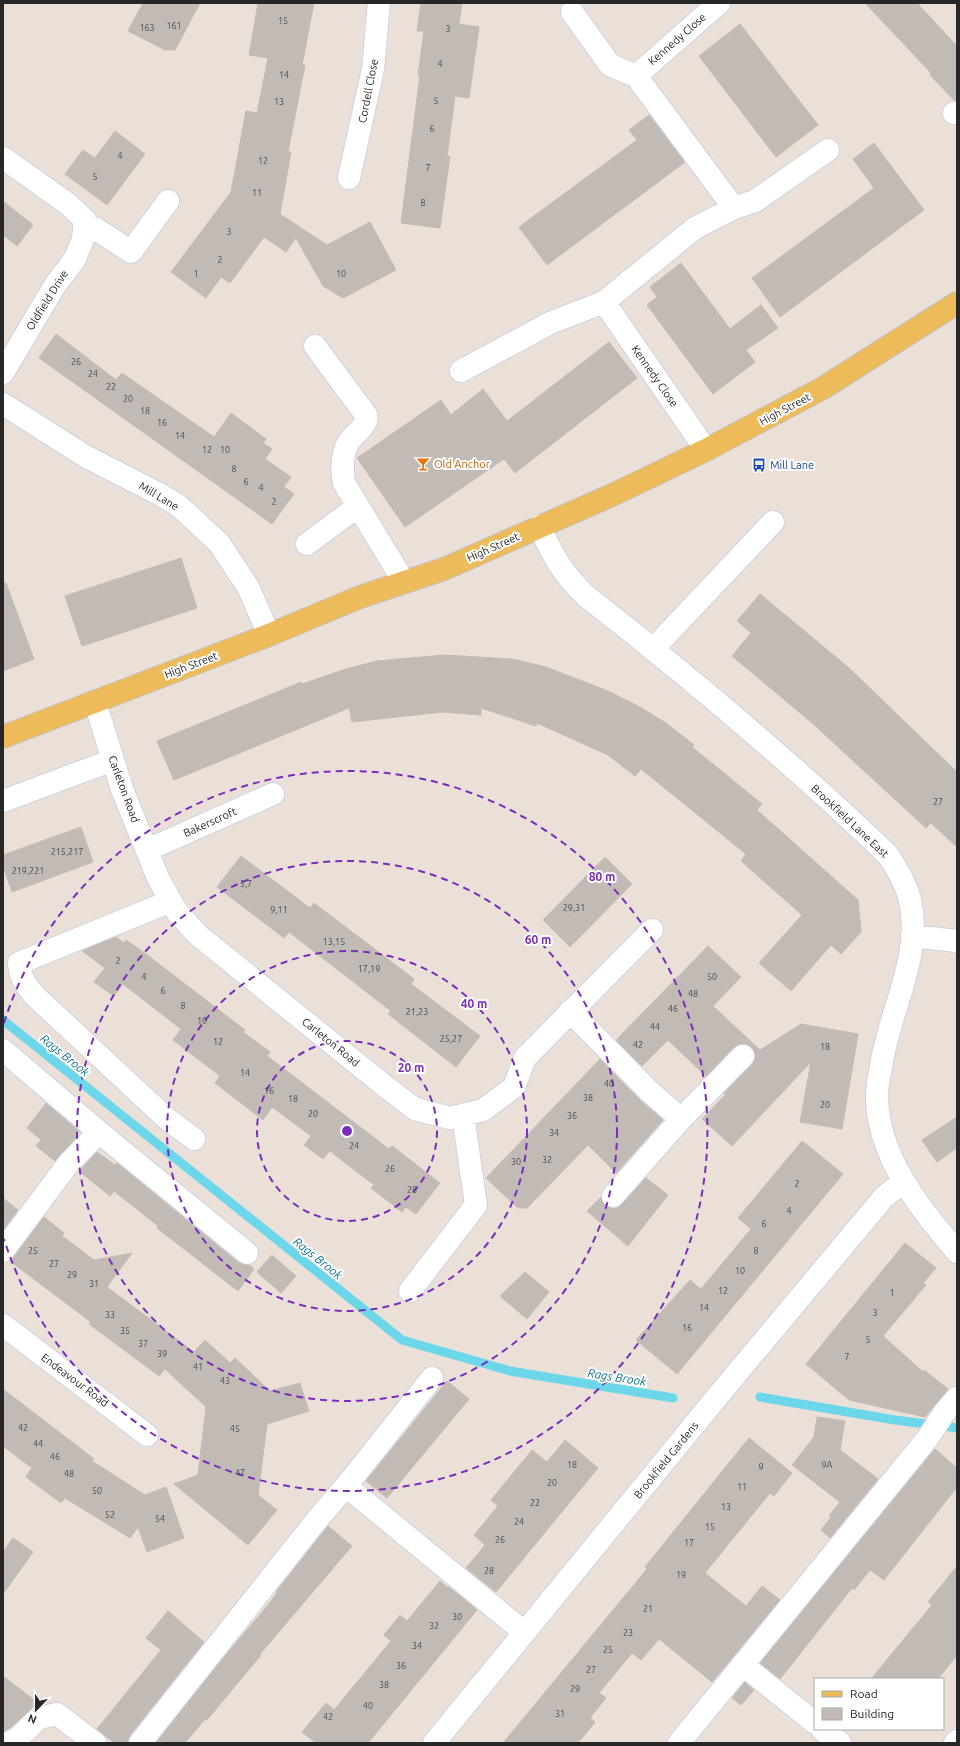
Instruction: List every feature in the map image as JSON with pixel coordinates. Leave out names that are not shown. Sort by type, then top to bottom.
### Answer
[{"type":"main road","name":"High Street","points":[[3,737],[269,635],[360,597],[444,569],[610,496],[706,450],[823,388],[957,303]]},
{"type":"street","name":"Cordell Close","points":[[349,178],[373,69],[379,3]]},
{"type":"street","name":"Kennedy Close","points":[[636,76],[718,3]]},
{"type":"street","points":[[572,12],[610,65],[636,76],[734,208]]},
{"type":"street","points":[[461,371],[550,323],[604,302],[695,228],[734,208],[755,201],[828,150]]},
{"type":"street","points":[[3,158],[68,204],[85,220],[84,225],[96,229],[131,252],[168,201]]},
{"type":"street","name":"Oldfield Drive","points":[[3,373],[55,285],[74,259],[83,239],[84,225]]},
{"type":"street","name":"Kennedy Close","points":[[604,302],[706,450]]},
{"type":"street","points":[[315,346],[366,415],[365,423],[348,444],[341,466],[344,483],[357,507],[404,582]]},
{"type":"street","name":"Mill Lane","points":[[3,404],[85,456],[161,495],[179,506],[219,543],[248,587],[269,635]]},
{"type":"street","points":[[307,544],[357,507]]},
{"type":"street","points":[[653,649],[772,522]]},
{"type":"street","name":"Brookfield Lane East","points":[[539,526],[558,564],[570,581],[786,761],[888,855],[899,872],[908,893],[912,913],[912,936],[908,972],[884,1045],[877,1096],[881,1123],[886,1146],[903,1182],[932,1222],[957,1252]]},
{"type":"street","name":"Carleton Road","points":[[95,702],[122,789],[158,878],[177,912],[198,934],[386,1087],[416,1109],[450,1118],[483,1110],[514,1087],[524,1058],[652,930]]},
{"type":"street","points":[[3,800],[113,760]]},
{"type":"street","name":"Bakerscroft","points":[[147,850],[273,794]]},
{"type":"street","points":[[171,901],[20,963],[20,974],[25,985],[36,997],[166,1118],[194,1139]]},
{"type":"street","points":[[912,936],[957,940]]},
{"type":"street","points":[[570,1011],[650,1091],[681,1119]]},
{"type":"street","points":[[3,1050],[99,1132],[247,1253]]},
{"type":"street","points":[[613,1196],[681,1119],[743,1056]]},
{"type":"street","points":[[410,1291],[476,1205],[463,1115]]},
{"type":"street","points":[[3,1251],[68,1164],[99,1132]]},
{"type":"street","name":"Brookfield Gardens","points":[[434,1743],[717,1397],[884,1197],[903,1182]]},
{"type":"street","name":"Endeavour Road","points":[[3,1325],[147,1435]]},
{"type":"street","points":[[140,1743],[311,1527],[346,1486],[432,1378]]},
{"type":"street","points":[[679,1743],[927,1439],[950,1405]]},
{"type":"street","points":[[346,1486],[524,1632]]},
{"type":"street","points":[[743,1665],[814,1722]]},
{"type":"street","points":[[8,1743],[17,1739],[39,1718],[57,1714],[95,1743]]},
{"type":"street","points":[[823,1730],[840,1743]]},
{"type":"building","points":[[143,3],[200,3],[175,50],[165,50],[128,31]]},
{"type":"building","points":[[258,3],[314,3],[302,65],[305,65],[288,152],[291,152],[280,214],[327,245],[370,222],[396,270],[343,298],[323,286],[296,238],[286,252],[264,237],[230,283],[221,277],[206,298],[171,272],[231,192],[246,111],[257,113],[268,58],[249,55]]},
{"type":"building","points":[[421,3],[462,3],[459,24],[479,27],[469,98],[455,96],[447,156],[450,156],[440,228],[401,223],[420,75],[418,75],[424,31],[417,31]]},
{"type":"building","points":[[865,3],[917,3],[957,46],[957,100],[954,100],[930,75],[931,73]]},
{"type":"building","points":[[740,24],[818,125],[776,157],[699,56]]},
{"type":"building","points":[[649,115],[685,162],[547,265],[519,227],[637,140],[629,130]]},
{"type":"building","points":[[115,131],[145,154],[107,205],[65,174],[83,150],[95,158]]},
{"type":"building","points":[[874,143],[924,210],[780,317],[752,278],[874,188],[853,159]]},
{"type":"building","points":[[3,201],[33,225],[17,246],[3,235]]},
{"type":"building","points":[[681,263],[730,329],[761,305],[778,328],[746,350],[755,362],[713,394],[647,305],[657,297],[650,287]]},
{"type":"building","points":[[56,334],[116,380],[122,373],[214,437],[231,413],[266,439],[263,443],[272,449],[265,459],[291,477],[284,487],[294,494],[272,524],[39,358]]},
{"type":"building","points":[[609,342],[637,378],[515,473],[504,459],[405,527],[357,458],[441,400],[451,415],[483,389],[507,421]]},
{"type":"building","points":[[181,558],[197,608],[82,646],[65,596]]},
{"type":"building","points":[[3,583],[6,583],[34,659],[3,671]]},
{"type":"building","points":[[760,594],[848,667],[957,772],[957,847],[931,823],[926,828],[811,722],[732,656],[751,633],[737,621]]},
{"type":"building","points":[[444,655],[512,659],[546,667],[608,691],[638,706],[666,723],[694,745],[692,747],[762,804],[757,810],[858,900],[861,932],[841,954],[831,945],[791,991],[759,963],[802,915],[741,861],[746,854],[641,769],[635,776],[608,755],[537,723],[536,726],[481,708],[481,715],[442,712],[352,722],[349,708],[174,780],[157,741],[301,682],[302,684],[346,669],[377,661]]},
{"type":"building","points":[[81,827],[93,862],[12,892],[3,866],[3,855]]},
{"type":"building","points":[[241,856],[310,908],[314,903],[414,979],[411,984],[480,1036],[456,1067],[388,1014],[391,1011],[289,932],[284,938],[217,887]]},
{"type":"building","points":[[605,857],[632,884],[570,947],[543,920]]},
{"type":"building","points":[[116,937],[124,943],[126,940],[146,954],[245,1030],[243,1032],[270,1052],[267,1056],[389,1149],[392,1146],[440,1183],[416,1214],[406,1207],[402,1212],[371,1188],[374,1185],[330,1151],[323,1159],[304,1145],[311,1136],[272,1107],[263,1120],[215,1083],[220,1076],[173,1040],[181,1029],[123,984],[114,996],[94,982],[105,968],[82,951]]},
{"type":"building","points":[[708,946],[741,977],[713,1006],[760,1050],[801,1024],[858,1034],[842,1129],[800,1122],[811,1062],[732,1146],[702,1119],[726,1094],[724,1093],[752,1064],[755,1059],[755,1053],[751,1047],[746,1044],[739,1044],[734,1047],[706,1076],[668,1040],[642,1066],[616,1040]]},
{"type":"building","points":[[600,1059],[640,1100],[663,1120],[616,1173],[588,1145],[527,1208],[518,1208],[486,1178]]},
{"type":"building","points":[[46,1103],[79,1131],[76,1136],[77,1137],[55,1161],[36,1146],[41,1140],[27,1128]]},
{"type":"building","points":[[957,1117],[957,1148],[937,1162],[922,1140]]},
{"type":"building","points":[[802,1141],[843,1174],[677,1374],[636,1340],[690,1280],[701,1289],[751,1229],[738,1218]]},
{"type":"building","points":[[97,1152],[115,1165],[117,1163],[239,1263],[249,1265],[254,1269],[238,1291],[157,1228],[158,1226],[114,1191],[110,1196],[79,1171]]},
{"type":"building","points":[[646,1178],[668,1195],[628,1246],[587,1211],[601,1197],[605,1206],[617,1208]]},
{"type":"building","points":[[3,1198],[18,1210],[3,1230]]},
{"type":"building","points":[[44,1217],[64,1233],[62,1236],[94,1260],[132,1253],[107,1287],[194,1352],[205,1340],[230,1363],[235,1358],[270,1391],[300,1383],[309,1411],[267,1424],[258,1495],[277,1510],[248,1545],[174,1484],[198,1475],[206,1407],[165,1369],[159,1376],[89,1324],[91,1322],[10,1261]]},
{"type":"building","points":[[905,1243],[936,1268],[923,1283],[926,1285],[883,1336],[923,1372],[924,1370],[948,1389],[925,1417],[849,1400],[806,1364]]},
{"type":"building","points":[[272,1255],[296,1276],[281,1293],[257,1272]]},
{"type":"building","points":[[525,1272],[549,1292],[527,1319],[500,1296]]},
{"type":"building","points":[[447,1381],[469,1399],[387,1498],[366,1481]]},
{"type":"building","points":[[3,1389],[94,1459],[92,1461],[145,1495],[166,1487],[184,1538],[147,1552],[138,1527],[130,1538],[65,1498],[61,1503],[26,1477],[32,1468],[3,1446]]},
{"type":"building","points":[[817,1417],[845,1421],[840,1450],[878,1479],[830,1538],[821,1530],[831,1517],[829,1516],[840,1502],[792,1465],[814,1437]]},
{"type":"building","points":[[749,1438],[792,1473],[774,1496],[770,1493],[705,1573],[746,1606],[762,1586],[780,1600],[712,1682],[659,1639],[641,1660],[632,1653],[599,1693],[606,1698],[590,1718],[595,1722],[578,1743],[503,1743],[647,1569],[645,1567]]},
{"type":"building","points":[[565,1440],[598,1468],[496,1592],[466,1568],[485,1545],[474,1535],[498,1506],[491,1500],[532,1450],[547,1462]]},
{"type":"building","points":[[935,1449],[957,1468],[957,1487],[884,1580],[870,1570],[854,1590],[852,1588],[780,1679],[760,1663]]},
{"type":"building","points":[[328,1526],[352,1546],[260,1654],[261,1655],[207,1720],[205,1719],[185,1743],[156,1743],[224,1657],[268,1605],[277,1593],[276,1592]]},
{"type":"building","points":[[13,1538],[33,1552],[3,1594],[3,1552]]},
{"type":"building","points":[[957,1566],[957,1655],[939,1678],[872,1678],[932,1605],[928,1602]]},
{"type":"building","points":[[440,1581],[477,1610],[368,1743],[316,1743],[302,1732],[326,1703],[334,1710],[391,1641],[384,1635],[400,1615],[407,1621]]},
{"type":"building","points":[[168,1611],[204,1642],[130,1735],[128,1743],[114,1743],[97,1729],[161,1650],[146,1638]]},
{"type":"building","points":[[3,1676],[38,1703],[10,1728],[3,1732]]},
{"type":"building","points":[[745,1682],[754,1690],[741,1705],[732,1698]]},
{"type":"waterway","name":"Rags Brook","points":[[3,1020],[402,1340],[510,1371],[673,1398]]},
{"type":"waterway","name":"Rags Brook","points":[[760,1397],[895,1420],[957,1428]]},
{"type":"place","name":"Old Anchor","points":[[423,464]]},
{"type":"place","name":"Mill Lane","points":[[759,465]]}]
